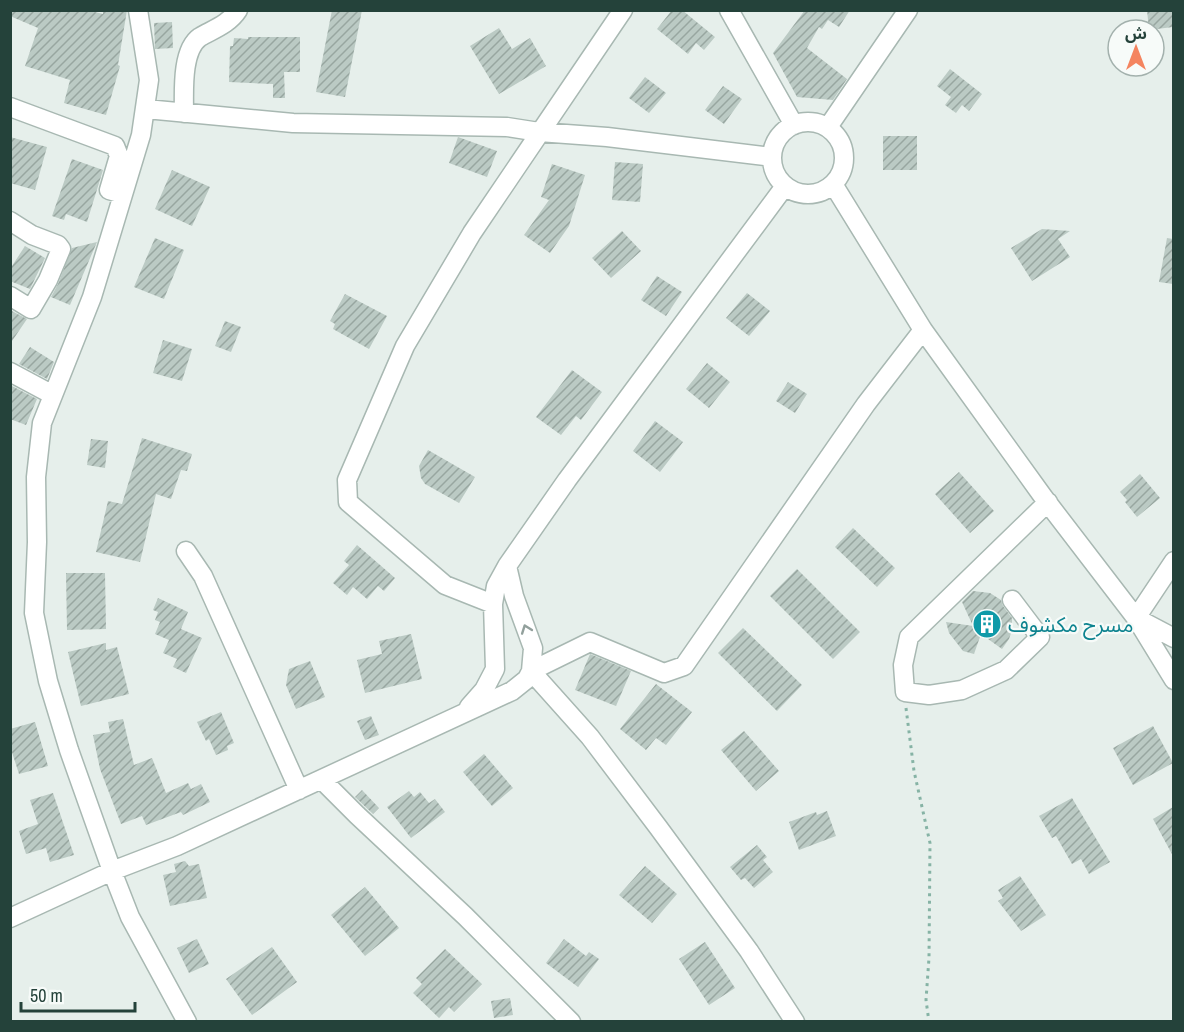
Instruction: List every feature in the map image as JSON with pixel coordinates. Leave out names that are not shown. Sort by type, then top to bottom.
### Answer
[{"type":"street","points":[[138,10],[149,80],[146,109],[141,135],[92,297],[42,423],[36,477],[37,542],[34,613],[48,681],[69,750],[112,871],[130,917],[187,1022]]},
{"type":"street","points":[[184,113],[185,65],[197,39],[232,20],[238,10]]},
{"type":"street","points":[[493,604],[445,585],[348,502],[347,480],[405,346],[472,233],[623,10]]},
{"type":"street","points":[[729,10],[794,125]]},
{"type":"street","points":[[828,127],[908,10]]},
{"type":"street","points":[[10,106],[115,146],[119,156],[109,190],[123,194]]},
{"type":"street","points":[[146,109],[293,123],[507,127],[772,157]]},
{"type":"street","points":[[805,122],[828,127],[837,136],[843,148],[844,161],[841,174],[833,184],[822,191],[809,194],[797,192],[785,186],[776,173],[772,157],[775,144],[783,132],[794,125],[805,122]]},
{"type":"street","points":[[833,184],[923,330],[1047,502],[1136,618],[1173,680]]},
{"type":"street","points":[[466,711],[484,690],[495,669],[493,604],[496,586],[507,567],[567,480],[785,186]]},
{"type":"street","points":[[10,222],[32,235],[58,245],[61,249],[48,280],[31,309],[10,296]]},
{"type":"street","points":[[531,671],[590,642],[664,673],[684,666],[866,405],[923,330]]},
{"type":"street","points":[[10,372],[53,395]]},
{"type":"street","points":[[1012,600],[1040,637],[1006,670],[962,690],[929,695],[904,692],[903,665],[909,637],[1047,502]]},
{"type":"street","points":[[186,550],[203,576],[299,790]]},
{"type":"street","points":[[1136,618],[1173,561]]},
{"type":"street","points":[[10,918],[112,871],[177,846],[512,691],[527,679],[531,671],[533,648],[514,596],[507,567]]},
{"type":"street","points":[[1136,618],[1173,638]]},
{"type":"street","points":[[531,671],[590,737],[651,818],[749,951],[795,1022]]},
{"type":"street","points":[[322,780],[465,916],[571,1022]]},
{"type":"path","points":[[904,692],[914,771],[930,843],[929,958],[926,1000],[929,1022]]},
{"type":"building","points":[[10,10],[87,10],[103,14],[103,10],[127,10],[118,65],[120,66],[106,115],[64,103],[70,80],[25,66],[38,28],[10,16]]},
{"type":"building","points":[[332,10],[362,10],[345,97],[316,92]]},
{"type":"building","points":[[672,10],[682,10],[715,37],[704,50],[696,43],[688,54],[657,29]]},
{"type":"building","points":[[805,10],[850,10],[839,27],[828,20],[822,29],[819,27],[807,48],[847,79],[833,100],[797,97],[773,53]]},
{"type":"building","points":[[1147,10],[1173,10],[1173,27],[1166,28],[1166,18],[1148,18]]},
{"type":"building","points":[[172,22],[173,48],[155,49],[154,23]]},
{"type":"building","points":[[499,28],[512,49],[530,38],[546,66],[499,94],[470,46]]},
{"type":"building","points":[[248,37],[300,37],[300,72],[284,72],[285,98],[273,98],[273,84],[229,82],[230,46],[233,46],[234,38],[248,39]]},
{"type":"building","points":[[950,69],[982,94],[969,111],[962,105],[956,113],[945,105],[951,97],[937,86]]},
{"type":"building","points":[[645,77],[666,93],[649,113],[629,98]]},
{"type":"building","points":[[723,86],[742,99],[724,124],[705,110]]},
{"type":"building","points":[[883,136],[917,136],[917,170],[883,170]]},
{"type":"building","points":[[10,137],[47,147],[35,190],[10,183]]},
{"type":"building","points":[[458,137],[497,151],[487,177],[449,163]]},
{"type":"building","points":[[72,159],[103,170],[87,222],[66,214],[64,220],[52,216]]},
{"type":"building","points":[[615,162],[643,164],[640,202],[612,200]]},
{"type":"building","points":[[552,164],[585,175],[569,226],[550,253],[524,235],[549,200],[541,197]]},
{"type":"building","points":[[172,170],[210,187],[192,226],[155,209]]},
{"type":"building","points":[[1042,229],[1070,231],[1058,239],[1070,257],[1032,281],[1011,248]]},
{"type":"building","points":[[622,231],[641,251],[611,278],[592,258]]},
{"type":"building","points":[[155,238],[184,250],[164,299],[134,287]]},
{"type":"building","points":[[1167,238],[1173,239],[1173,284],[1159,282]]},
{"type":"building","points":[[97,242],[70,305],[51,297],[72,248]]},
{"type":"building","points":[[25,246],[45,258],[30,289],[10,281],[10,269]]},
{"type":"building","points":[[657,276],[682,292],[666,316],[641,300]]},
{"type":"building","points":[[747,293],[770,311],[749,336],[726,318]]},
{"type":"building","points":[[345,294],[387,316],[369,349],[333,329],[335,324],[330,321]]},
{"type":"building","points":[[10,310],[27,319],[10,344]]},
{"type":"building","points":[[225,321],[241,327],[231,352],[215,346]]},
{"type":"building","points":[[163,340],[192,349],[182,381],[153,373]]},
{"type":"building","points":[[30,347],[54,362],[47,379],[19,364]]},
{"type":"building","points":[[707,363],[730,382],[709,408],[686,389]]},
{"type":"building","points":[[572,370],[602,392],[581,420],[576,416],[561,435],[536,417]]},
{"type":"building","points":[[788,382],[807,394],[795,413],[776,401]]},
{"type":"building","points":[[10,385],[37,399],[26,425],[10,419]]},
{"type":"building","points":[[655,421],[683,442],[660,472],[633,451]]},
{"type":"building","points":[[142,438],[192,454],[187,471],[181,470],[171,499],[156,494],[140,562],[96,552],[108,501],[122,504]]},
{"type":"building","points":[[91,439],[108,441],[105,468],[87,465]]},
{"type":"building","points":[[428,450],[475,477],[459,503],[425,484],[421,478],[419,466]]},
{"type":"building","points":[[959,472],[994,511],[970,533],[935,494]]},
{"type":"building","points":[[1140,474],[1160,498],[1137,517],[1120,492]]},
{"type":"building","points":[[853,528],[895,568],[877,587],[835,547]]},
{"type":"building","points":[[357,545],[395,578],[384,591],[378,586],[367,599],[353,587],[347,595],[333,583],[349,565],[344,561]]},
{"type":"building","points":[[797,569],[860,632],[833,659],[770,596]]},
{"type":"building","points":[[66,573],[105,573],[106,629],[67,630]]},
{"type":"building","name":"مسرح مكشوف","points":[[973,591],[990,593],[1001,600],[1012,618],[1012,630],[1002,649],[981,634],[974,654],[963,651],[949,633],[946,622],[973,626],[962,602]]},
{"type":"building","points":[[158,598],[188,612],[181,629],[202,638],[186,673],[173,667],[177,659],[163,653],[169,640],[155,634],[160,622],[155,620],[158,612],[153,610]]},
{"type":"building","points":[[743,628],[802,685],[777,711],[718,653]]},
{"type":"building","points":[[411,634],[422,679],[365,693],[357,660],[382,654],[379,641]]},
{"type":"building","points":[[106,643],[106,650],[117,647],[129,694],[81,706],[68,652]]},
{"type":"building","points":[[590,654],[631,671],[616,706],[575,690]]},
{"type":"building","points":[[310,661],[325,697],[296,709],[286,685],[289,669]]},
{"type":"building","points":[[656,684],[692,712],[666,745],[656,738],[646,750],[620,729]]},
{"type":"building","points":[[221,712],[234,743],[227,746],[228,750],[216,755],[209,739],[206,741],[197,722]]},
{"type":"building","points":[[371,716],[379,735],[365,740],[357,721]]},
{"type":"building","points":[[123,719],[134,765],[152,758],[166,793],[188,783],[191,789],[201,784],[210,802],[183,815],[181,812],[146,825],[142,816],[121,824],[100,769],[93,735],[110,732],[108,722]]},
{"type":"building","points":[[35,722],[48,766],[19,774],[10,746],[10,729]]},
{"type":"building","points":[[1153,726],[1173,763],[1133,785],[1113,748]]},
{"type":"building","points":[[744,731],[779,771],[756,791],[721,750]]},
{"type":"building","points":[[484,754],[513,788],[492,806],[463,772]]},
{"type":"building","points":[[362,790],[379,808],[373,814],[355,797]]},
{"type":"building","points":[[409,791],[414,797],[420,792],[429,803],[435,799],[445,812],[411,838],[387,807]]},
{"type":"building","points":[[53,793],[74,855],[50,862],[46,848],[26,854],[19,831],[38,824],[30,800]]},
{"type":"building","points":[[1072,798],[1110,862],[1089,874],[1081,859],[1072,864],[1056,836],[1052,838],[1039,816]]},
{"type":"building","points":[[1173,807],[1173,856],[1153,819]]},
{"type":"building","points":[[827,811],[836,836],[799,850],[789,822],[816,812],[817,815]]},
{"type":"building","points":[[757,845],[767,857],[763,860],[773,872],[754,888],[745,878],[741,880],[730,867]]},
{"type":"building","points":[[185,861],[189,866],[199,864],[207,898],[170,906],[163,875],[176,872],[174,864]]},
{"type":"building","points":[[645,866],[677,894],[652,923],[619,895]]},
{"type":"building","points":[[1020,876],[1046,915],[1021,931],[998,901],[1003,898],[998,890]]},
{"type":"building","points":[[365,887],[399,928],[365,956],[331,915]]},
{"type":"building","points":[[197,939],[209,964],[189,973],[177,948]]},
{"type":"building","points":[[564,939],[586,956],[589,952],[599,959],[578,987],[546,963]]},
{"type":"building","points":[[705,942],[735,988],[709,1005],[679,959]]},
{"type":"building","points":[[272,947],[297,982],[252,1015],[226,979]]},
{"type":"building","points":[[445,949],[482,984],[454,1012],[449,1007],[439,1018],[413,993],[422,984],[416,978]]},
{"type":"building","points":[[510,998],[513,1015],[494,1018],[491,1001]]},
{"type":"place","name":"مسرح مكشوف","points":[[987,624]]}]
